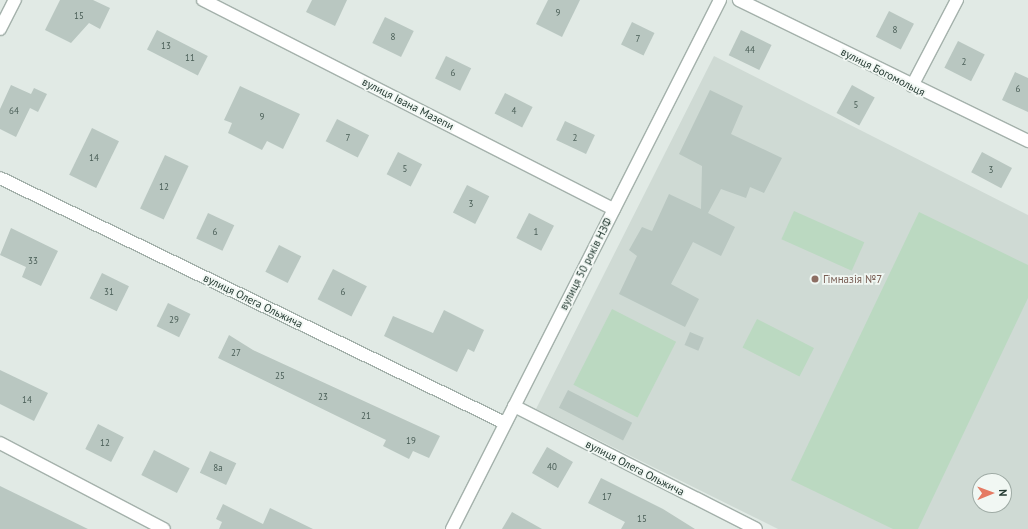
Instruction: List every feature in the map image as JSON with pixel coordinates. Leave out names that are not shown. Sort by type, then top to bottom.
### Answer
[{"type":"street","points":[[0,29],[15,0]]},
{"type":"street","name":"вулиця Івана Мазепи","points":[[203,0],[614,209]]},
{"type":"street","name":"вулиця 50 років НЗФ","points":[[452,529],[720,0]]},
{"type":"street","name":"вулиця Богомольця","points":[[739,0],[912,86],[1028,141]]},
{"type":"street","points":[[912,86],[957,0]]},
{"type":"street","name":"вулиця Олега Ольжича","points":[[0,178],[505,423]]},
{"type":"street","name":"вулиця Олега Ольжича","points":[[514,406],[756,529]]},
{"type":"street","points":[[0,443],[164,529]]},
{"type":"shaded area","name":"Гімназія №7","points":[[714,56],[1028,215],[1028,529],[778,529],[536,409]]},
{"type":"green space","points":[[794,211],[864,242],[852,271],[781,239]]},
{"type":"green space","points":[[919,212],[1028,265],[1028,298],[918,529],[893,529],[791,480]]},
{"type":"green space","points":[[612,309],[676,342],[638,417],[573,385]]},
{"type":"green space","points":[[757,319],[814,348],[799,377],[742,348]]},
{"type":"building","points":[[60,0],[93,0],[110,8],[100,29],[89,23],[71,43],[45,30]]},
{"type":"building","points":[[312,0],[347,0],[335,26],[306,12]]},
{"type":"building","points":[[548,0],[580,0],[562,37],[536,24]]},
{"type":"building","points":[[889,11],[914,24],[901,50],[876,37]]},
{"type":"building","points":[[385,17],[414,31],[401,57],[372,43]]},
{"type":"building","points":[[632,22],[654,33],[644,55],[621,44]]},
{"type":"building","points":[[157,30],[208,56],[198,75],[147,50]]},
{"type":"building","points":[[741,30],[772,45],[759,70],[729,55]]},
{"type":"building","points":[[958,41],[985,55],[971,81],[944,68]]},
{"type":"building","points":[[446,56],[471,68],[460,91],[435,78]]},
{"type":"building","points":[[1015,72],[1028,78],[1028,112],[1002,100]]},
{"type":"building","points":[[11,85],[31,94],[34,88],[47,94],[38,112],[30,108],[16,137],[0,129],[0,109]]},
{"type":"building","points":[[852,85],[875,98],[859,126],[836,113]]},
{"type":"building","points":[[240,86],[300,114],[283,149],[267,141],[262,150],[228,133],[232,123],[224,120]]},
{"type":"building","points":[[710,90],[743,106],[731,134],[782,158],[764,193],[750,187],[746,198],[721,189],[708,213],[735,227],[721,256],[693,242],[671,284],[699,299],[685,327],[619,294],[637,256],[629,250],[642,227],[652,231],[669,194],[701,209],[702,166],[679,154]]},
{"type":"building","points":[[505,93],[533,107],[522,128],[495,113]]},
{"type":"building","points":[[337,119],[369,135],[358,158],[326,141]]},
{"type":"building","points":[[565,121],[595,135],[586,154],[556,140]]},
{"type":"building","points":[[92,128],[119,141],[96,188],[69,175]]},
{"type":"building","points":[[398,152],[422,164],[411,187],[387,174]]},
{"type":"building","points":[[982,152],[1012,168],[1001,188],[971,172]]},
{"type":"building","points":[[165,155],[189,166],[164,219],[140,208]]},
{"type":"building","points":[[467,185],[489,196],[475,224],[453,213]]},
{"type":"building","points":[[208,213],[234,225],[222,251],[196,238]]},
{"type":"building","points":[[529,213],[554,226],[541,251],[516,238]]},
{"type":"building","points":[[11,228],[58,251],[41,286],[22,277],[26,267],[0,255]]},
{"type":"building","points":[[279,245],[301,256],[288,283],[265,272]]},
{"type":"building","points":[[333,269],[367,286],[351,317],[318,299]]},
{"type":"building","points":[[102,273],[129,286],[117,311],[90,298]]},
{"type":"building","points":[[168,303],[190,314],[179,337],[157,326]]},
{"type":"building","points":[[444,310],[484,330],[474,352],[468,349],[457,372],[384,336],[393,316],[433,333]]},
{"type":"building","points":[[690,332],[704,338],[698,351],[685,345]]},
{"type":"building","points":[[229,335],[253,350],[440,436],[429,458],[413,451],[409,459],[383,446],[386,440],[218,358]]},
{"type":"building","points":[[0,370],[48,393],[34,421],[0,404]]},
{"type":"building","points":[[568,390],[632,423],[623,441],[559,408]]},
{"type":"building","points":[[98,424],[124,437],[111,462],[85,449]]},
{"type":"building","points":[[547,447],[573,462],[558,488],[532,473]]},
{"type":"building","points":[[154,450],[190,468],[177,493],[141,475]]},
{"type":"building","points":[[210,451],[236,463],[226,485],[200,473]]},
{"type":"building","points":[[601,478],[663,509],[695,529],[621,529],[625,522],[588,503]]},
{"type":"building","points":[[0,486],[88,529],[0,529]]},
{"type":"building","points":[[223,504],[263,524],[270,508],[313,529],[219,529],[222,522],[216,519]]},
{"type":"building","points":[[512,512],[542,529],[502,529]]},
{"type":"place","name":"Гімназія №7","points":[[815,279]]}]
